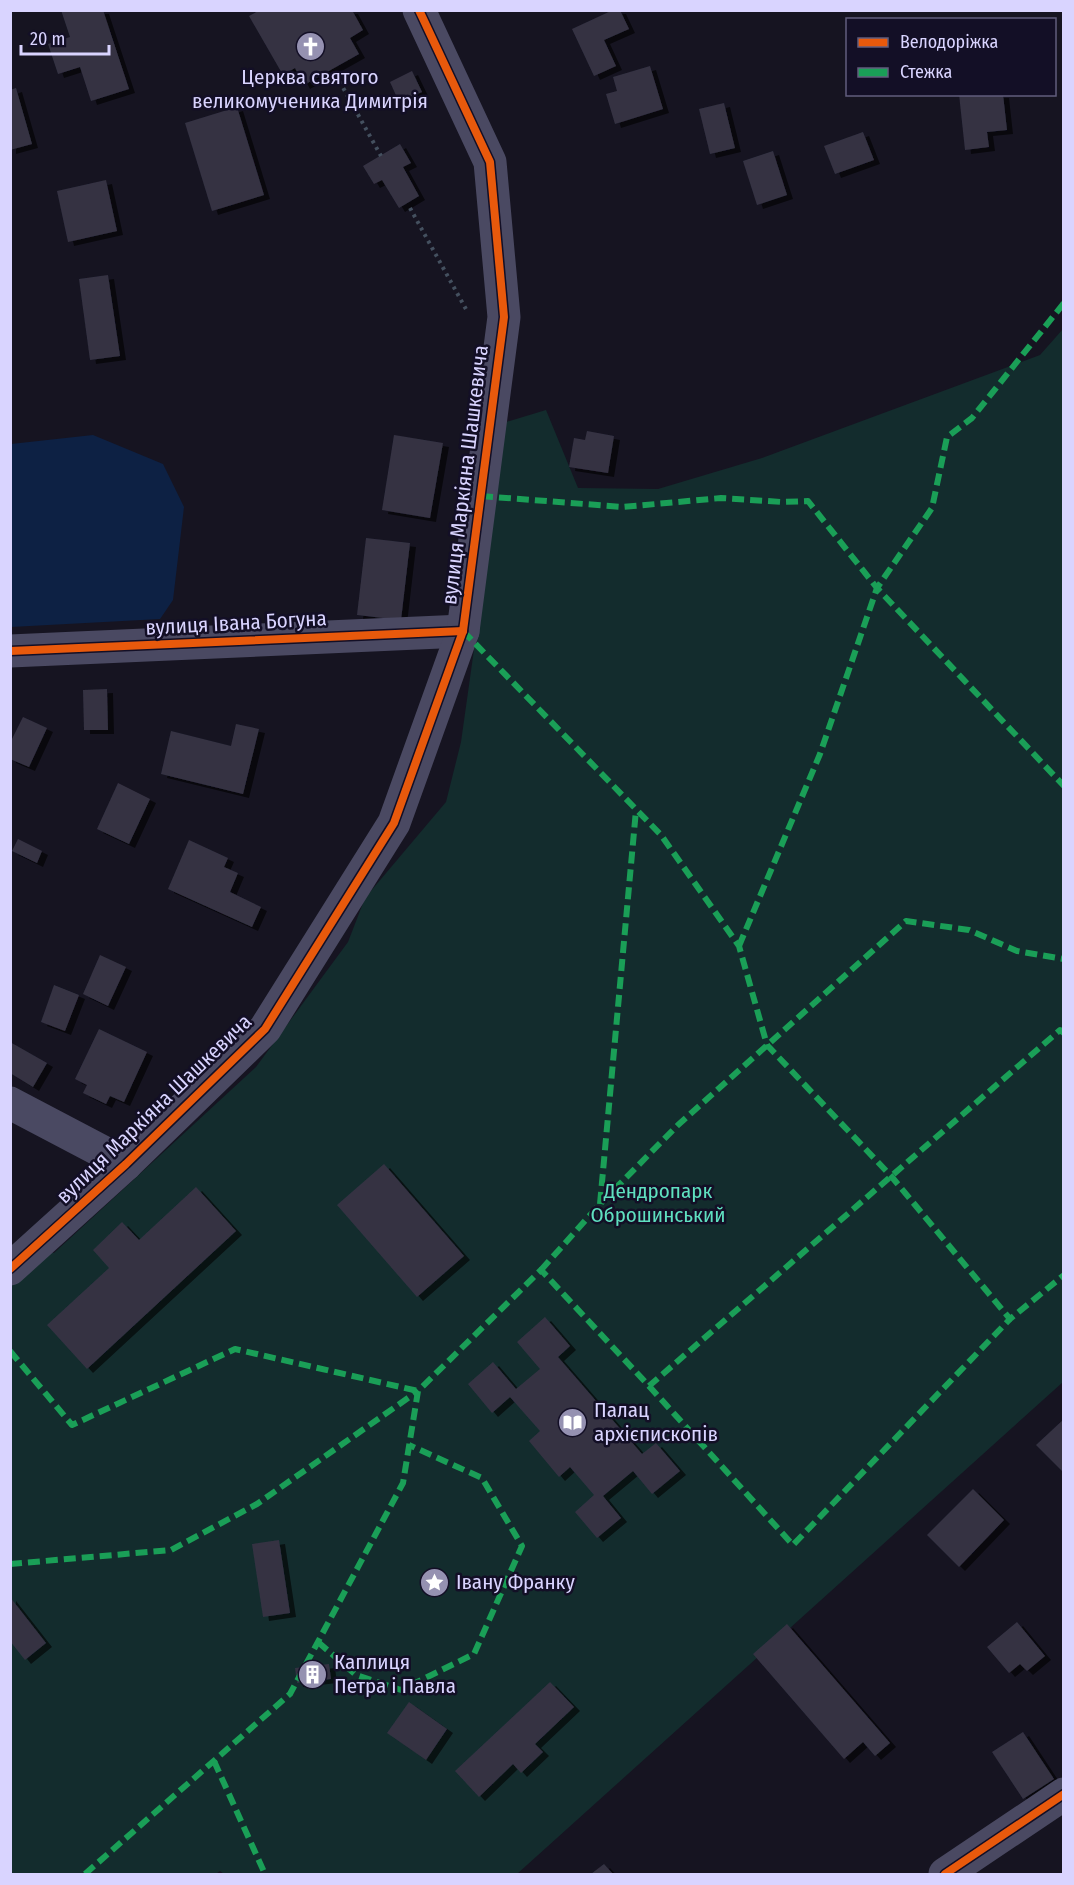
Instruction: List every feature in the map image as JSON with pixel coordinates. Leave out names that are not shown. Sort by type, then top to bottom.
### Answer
[{"type":"street","name":"вулиця Маркіяна Шашкевича","points":[[10,1269],[126,1164],[265,1029],[394,824],[463,631],[504,317],[490,162],[419,10]]},
{"type":"street","name":"вулиця Івана Богуна","points":[[10,651],[463,631]]},
{"type":"street","points":[[10,1103],[126,1164]]},
{"type":"street","points":[[945,1875],[1064,1794]]},
{"type":"path","points":[[336,75],[381,156]]},
{"type":"path","points":[[410,208],[467,311]]},
{"type":"green space","name":"Дендропарк Оброшинський","points":[[1063,329],[1063,1382],[517,1874],[224,1874],[220,1871],[216,1874],[11,1874],[11,1286],[48,1251],[54,1253],[256,1067],[348,942],[365,898],[446,802],[461,742],[506,422],[546,410],[578,488],[658,489],[762,458],[1040,355]]},
{"type":"water","points":[[93,435],[163,464],[184,507],[173,600],[160,619],[11,627],[11,444]]},
{"type":"building","points":[[61,10],[103,10],[129,89],[91,101],[80,67],[58,74],[48,44],[70,37]]},
{"type":"building","name":"Церква святого великомученика Димитрія","points":[[260,10],[352,10],[363,30],[350,38],[359,54],[304,85],[295,68],[283,75],[249,16]]},
{"type":"building","points":[[613,10],[620,10],[629,29],[604,40],[616,66],[594,76],[572,29]]},
{"type":"building","points":[[650,66],[663,109],[615,124],[606,94],[617,91],[613,77]]},
{"type":"building","points":[[412,71],[422,92],[399,102],[390,82]]},
{"type":"building","points":[[16,88],[32,144],[10,150],[10,90]]},
{"type":"building","points":[[959,96],[1003,96],[1007,130],[987,132],[989,147],[965,150]]},
{"type":"building","points":[[724,103],[735,148],[710,154],[699,109]]},
{"type":"building","points":[[237,107],[264,195],[212,211],[185,123]]},
{"type":"building","points":[[863,132],[874,160],[835,174],[824,146]]},
{"type":"building","points":[[400,144],[411,163],[403,167],[419,196],[399,208],[382,180],[374,184],[363,166]]},
{"type":"building","points":[[773,151],[787,195],[757,205],[743,161]]},
{"type":"building","points":[[106,180],[117,231],[68,242],[57,191]]},
{"type":"building","points":[[108,275],[120,356],[90,360],[79,279]]},
{"type":"building","points":[[587,431],[614,436],[608,473],[569,467],[574,438],[585,440]]},
{"type":"building","points":[[394,435],[443,443],[430,518],[382,510]]},
{"type":"building","points":[[366,538],[410,543],[401,620],[357,615]]},
{"type":"building","points":[[107,689],[108,730],[84,730],[83,690]]},
{"type":"building","points":[[23,717],[47,728],[29,767],[10,759],[10,743]]},
{"type":"building","points":[[236,724],[259,729],[243,794],[161,774],[171,731],[231,746]]},
{"type":"building","points":[[118,783],[150,799],[129,844],[97,829]]},
{"type":"building","points":[[18,839],[42,851],[37,863],[12,851]]},
{"type":"building","points":[[189,840],[228,858],[224,867],[238,873],[230,892],[261,907],[252,927],[168,889]]},
{"type":"building","points":[[100,955],[126,967],[108,1006],[83,994]]},
{"type":"building","points":[[54,985],[79,995],[65,1031],[41,1022]]},
{"type":"building","points":[[99,1029],[147,1052],[124,1102],[110,1096],[106,1104],[83,1093],[87,1085],[75,1079]]},
{"type":"building","points":[[10,1042],[47,1063],[33,1087],[10,1073]]},
{"type":"building","points":[[384,1164],[464,1256],[417,1297],[337,1205]]},
{"type":"building","points":[[196,1187],[236,1231],[87,1369],[47,1325],[109,1268],[93,1250],[122,1222],[139,1240]]},
{"type":"building","name":"Палац архієпископів","points":[[545,1317],[570,1346],[558,1357],[642,1454],[656,1443],[680,1471],[652,1494],[633,1471],[603,1496],[621,1518],[597,1538],[575,1512],[594,1495],[570,1467],[559,1477],[529,1441],[540,1431],[510,1397],[492,1413],[468,1384],[493,1362],[516,1389],[540,1369],[517,1342]]},
{"type":"building","points":[[1064,1419],[1064,1473],[1036,1445]]},
{"type":"building","points":[[973,1489],[1004,1520],[959,1567],[927,1535]]},
{"type":"building","points":[[279,1540],[290,1613],[263,1617],[252,1544]]},
{"type":"building","points":[[10,1597],[46,1643],[25,1660],[10,1641]]},
{"type":"building","points":[[1017,1622],[1045,1656],[1027,1671],[1020,1664],[1009,1673],[987,1647]]},
{"type":"building","points":[[787,1624],[890,1743],[875,1756],[863,1742],[844,1759],[753,1654]]},
{"type":"building","name":"Каплиця Петра і Павла","points":[[329,1664],[331,1679],[297,1683],[295,1668]]},
{"type":"building","points":[[550,1682],[574,1707],[535,1744],[543,1752],[521,1773],[513,1764],[479,1797],[455,1771]]},
{"type":"building","points":[[409,1702],[447,1729],[426,1760],[387,1733]]},
{"type":"building","points":[[1023,1732],[1054,1779],[1023,1799],[992,1752]]},
{"type":"building","points":[[604,1864],[613,1874],[591,1874]]},
{"type":"marked path","points":[[739,946],[820,754],[877,588],[932,508],[947,437],[972,418],[1064,303]]},
{"type":"marked path","points":[[481,496],[623,507],[721,498],[782,502],[808,501],[877,588],[1064,786]]},
{"type":"marked path","points":[[463,631],[661,835],[739,946],[767,1045],[891,1176],[1010,1319],[1064,1275]]},
{"type":"marked path","points":[[600,1204],[636,810]]},
{"type":"marked path","points":[[541,1270],[600,1204],[678,1125],[906,921],[969,930],[1017,951],[1064,959]]},
{"type":"marked path","points":[[85,1874],[290,1694],[403,1483],[418,1391],[541,1270],[649,1386],[1060,1030],[1064,1033]]},
{"type":"marked path","points":[[649,1386],[793,1545],[1010,1319]]},
{"type":"marked path","points":[[10,1351],[72,1425],[235,1349],[418,1391]]},
{"type":"marked path","points":[[10,1564],[171,1550],[257,1504],[418,1391]]},
{"type":"marked path","points":[[318,1642],[356,1675],[401,1690],[474,1654],[522,1546],[482,1478],[409,1445]]},
{"type":"marked path","points":[[214,1761],[265,1874]]},
{"type":"cycle path","points":[[10,1269],[126,1164],[265,1029],[394,823],[463,631],[504,317],[490,162],[419,10]]},
{"type":"cycle path","points":[[10,651],[463,631]]},
{"type":"cycle path","points":[[945,1874],[1064,1794]]},
{"type":"place","name":"Церква святого великомученика Димитрія","points":[[310,46]]},
{"type":"place","name":"Палац архієпископів","points":[[573,1422]]},
{"type":"place","name":"Івану Франку","points":[[435,1582]]},
{"type":"place","name":"Каплиця Петра і Павла","points":[[313,1674]]}]
